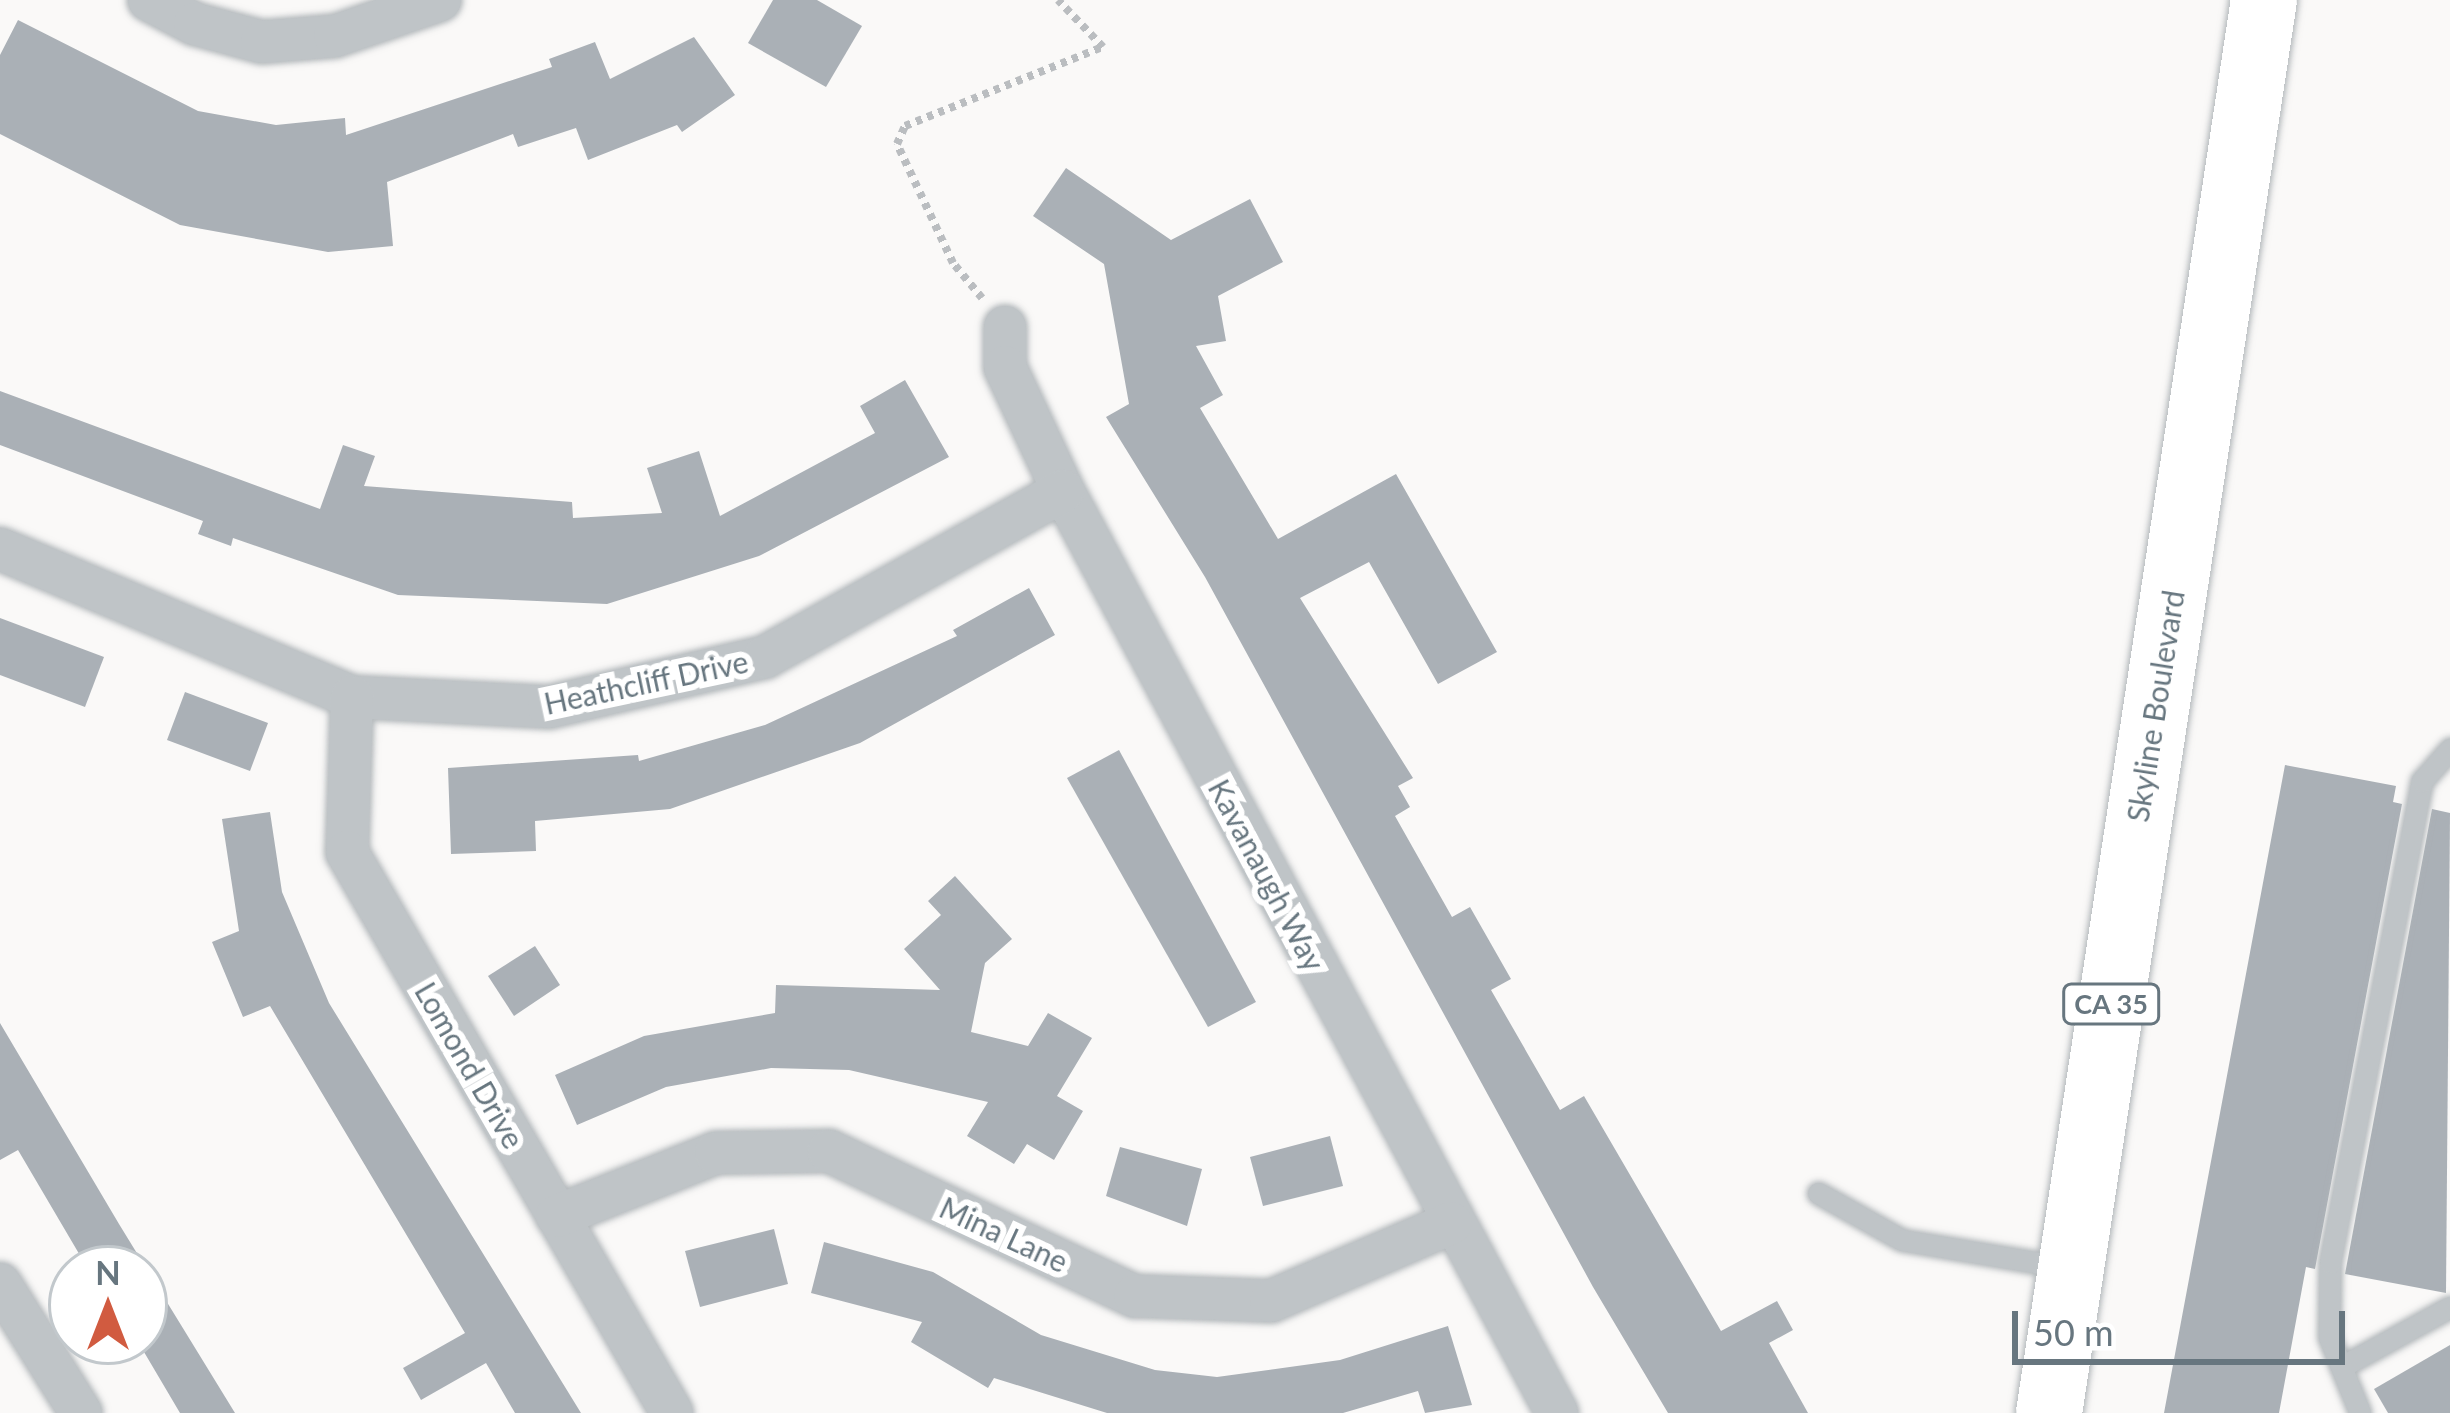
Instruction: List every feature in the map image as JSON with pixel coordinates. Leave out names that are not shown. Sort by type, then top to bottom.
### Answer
[{"type":"main road","name":"Skyline Boulevard","points":[[2049,1413],[2264,0]]},
{"type":"street","points":[[149,0],[195,24],[262,42],[335,36],[440,0]]},
{"type":"street","name":"Kavanaugh Way","points":[[1006,327],[1006,367],[1064,491],[1451,1223],[1557,1413]]},
{"type":"street","name":"Heathcliff Drive","points":[[0,550],[352,697],[549,707],[765,657],[1064,491]]},
{"type":"street","name":"Lomond Drive","points":[[352,697],[347,852],[672,1413]]},
{"type":"street","name":"Mina Lane","points":[[557,1216],[716,1153],[829,1151],[1136,1296],[1271,1301],[1451,1223]]},
{"type":"street","points":[[0,1284],[81,1413]]},
{"type":"lane","points":[[2360,1413],[2329,1337],[2330,1262],[2422,781],[2450,749]]},
{"type":"lane","points":[[1818,1193],[1927,1248],[2071,1268]]},
{"type":"lane","points":[[2341,1367],[2450,1307]]},
{"type":"path","points":[[1006,327],[953,263],[896,144],[905,126],[1103,47],[1058,0]]},
{"type":"building","points":[[773,0],[817,0],[862,26],[826,87],[748,43]]},
{"type":"building","points":[[18,20],[198,111],[276,125],[345,118],[346,135],[552,67],[549,59],[595,42],[610,79],[694,37],[735,95],[682,132],[677,125],[588,160],[576,128],[518,147],[513,134],[387,182],[393,246],[328,252],[180,225],[0,134],[0,55]]},
{"type":"building","points":[[1066,168],[1171,240],[1250,199],[1283,262],[1218,296],[1226,341],[1196,346],[1223,395],[1200,408],[1278,539],[1396,474],[1497,652],[1438,684],[1369,562],[1300,598],[1413,778],[1398,786],[1410,807],[1395,816],[1452,917],[1470,907],[1511,979],[1491,990],[1560,1110],[1584,1096],[1721,1331],[1777,1301],[1793,1330],[1769,1343],[1808,1413],[1668,1413],[1593,1287],[1205,577],[1106,417],[1129,404],[1104,264],[1033,216]]},
{"type":"building","points":[[905,380],[949,457],[759,556],[607,604],[398,595],[233,538],[231,546],[198,534],[203,521],[0,445],[0,391],[320,509],[343,445],[375,456],[364,486],[572,502],[573,518],[662,513],[647,468],[699,451],[720,516],[875,433],[860,406]]},
{"type":"building","points":[[1029,588],[1055,635],[860,743],[670,809],[535,821],[536,851],[451,854],[448,768],[638,755],[639,761],[765,725],[957,636],[953,630]]},
{"type":"building","points":[[0,618],[104,657],[85,707],[0,675]]},
{"type":"building","points":[[185,692],[268,723],[250,771],[167,740]]},
{"type":"building","points":[[1119,750],[1256,1002],[1208,1027],[1067,778]]},
{"type":"building","points":[[2285,765],[2396,786],[2393,802],[2402,804],[2315,1269],[2306,1267],[2279,1413],[2164,1413]]},
{"type":"building","points":[[2432,809],[2450,813],[2446,1293],[2345,1274]]},
{"type":"building","points":[[270,812],[282,892],[329,1003],[581,1413],[515,1413],[486,1363],[421,1400],[403,1368],[465,1333],[270,1006],[243,1017],[212,942],[239,931],[222,819]]},
{"type":"building","points":[[955,876],[1012,939],[985,963],[971,1032],[1028,1046],[1048,1013],[1092,1038],[1057,1096],[1083,1111],[1054,1160],[1027,1144],[1014,1164],[967,1136],[988,1102],[849,1070],[771,1068],[666,1087],[577,1125],[555,1075],[644,1036],[775,1013],[776,985],[940,990],[904,949],[941,915],[928,901]]},
{"type":"building","points":[[535,946],[560,985],[514,1016],[488,976]]},
{"type":"building","points":[[0,1023],[132,1245],[74,1245],[18,1150],[0,1160]]},
{"type":"building","points":[[1330,1136],[1343,1186],[1263,1206],[1250,1157]]},
{"type":"building","points":[[1120,1147],[1202,1169],[1187,1226],[1106,1196]]},
{"type":"building","points":[[774,1229],[788,1284],[700,1307],[685,1251]]},
{"type":"building","points":[[824,1242],[933,1272],[1041,1335],[1155,1370],[1217,1377],[1340,1360],[1448,1326],[1472,1405],[1425,1413],[1418,1391],[1343,1413],[1107,1413],[994,1378],[988,1388],[911,1342],[922,1322],[811,1293]]},
{"type":"building","points":[[168,1304],[235,1413],[180,1413],[152,1365],[168,1365]]},
{"type":"building","points":[[2450,1345],[2450,1413],[2388,1413],[2374,1389]]}]
